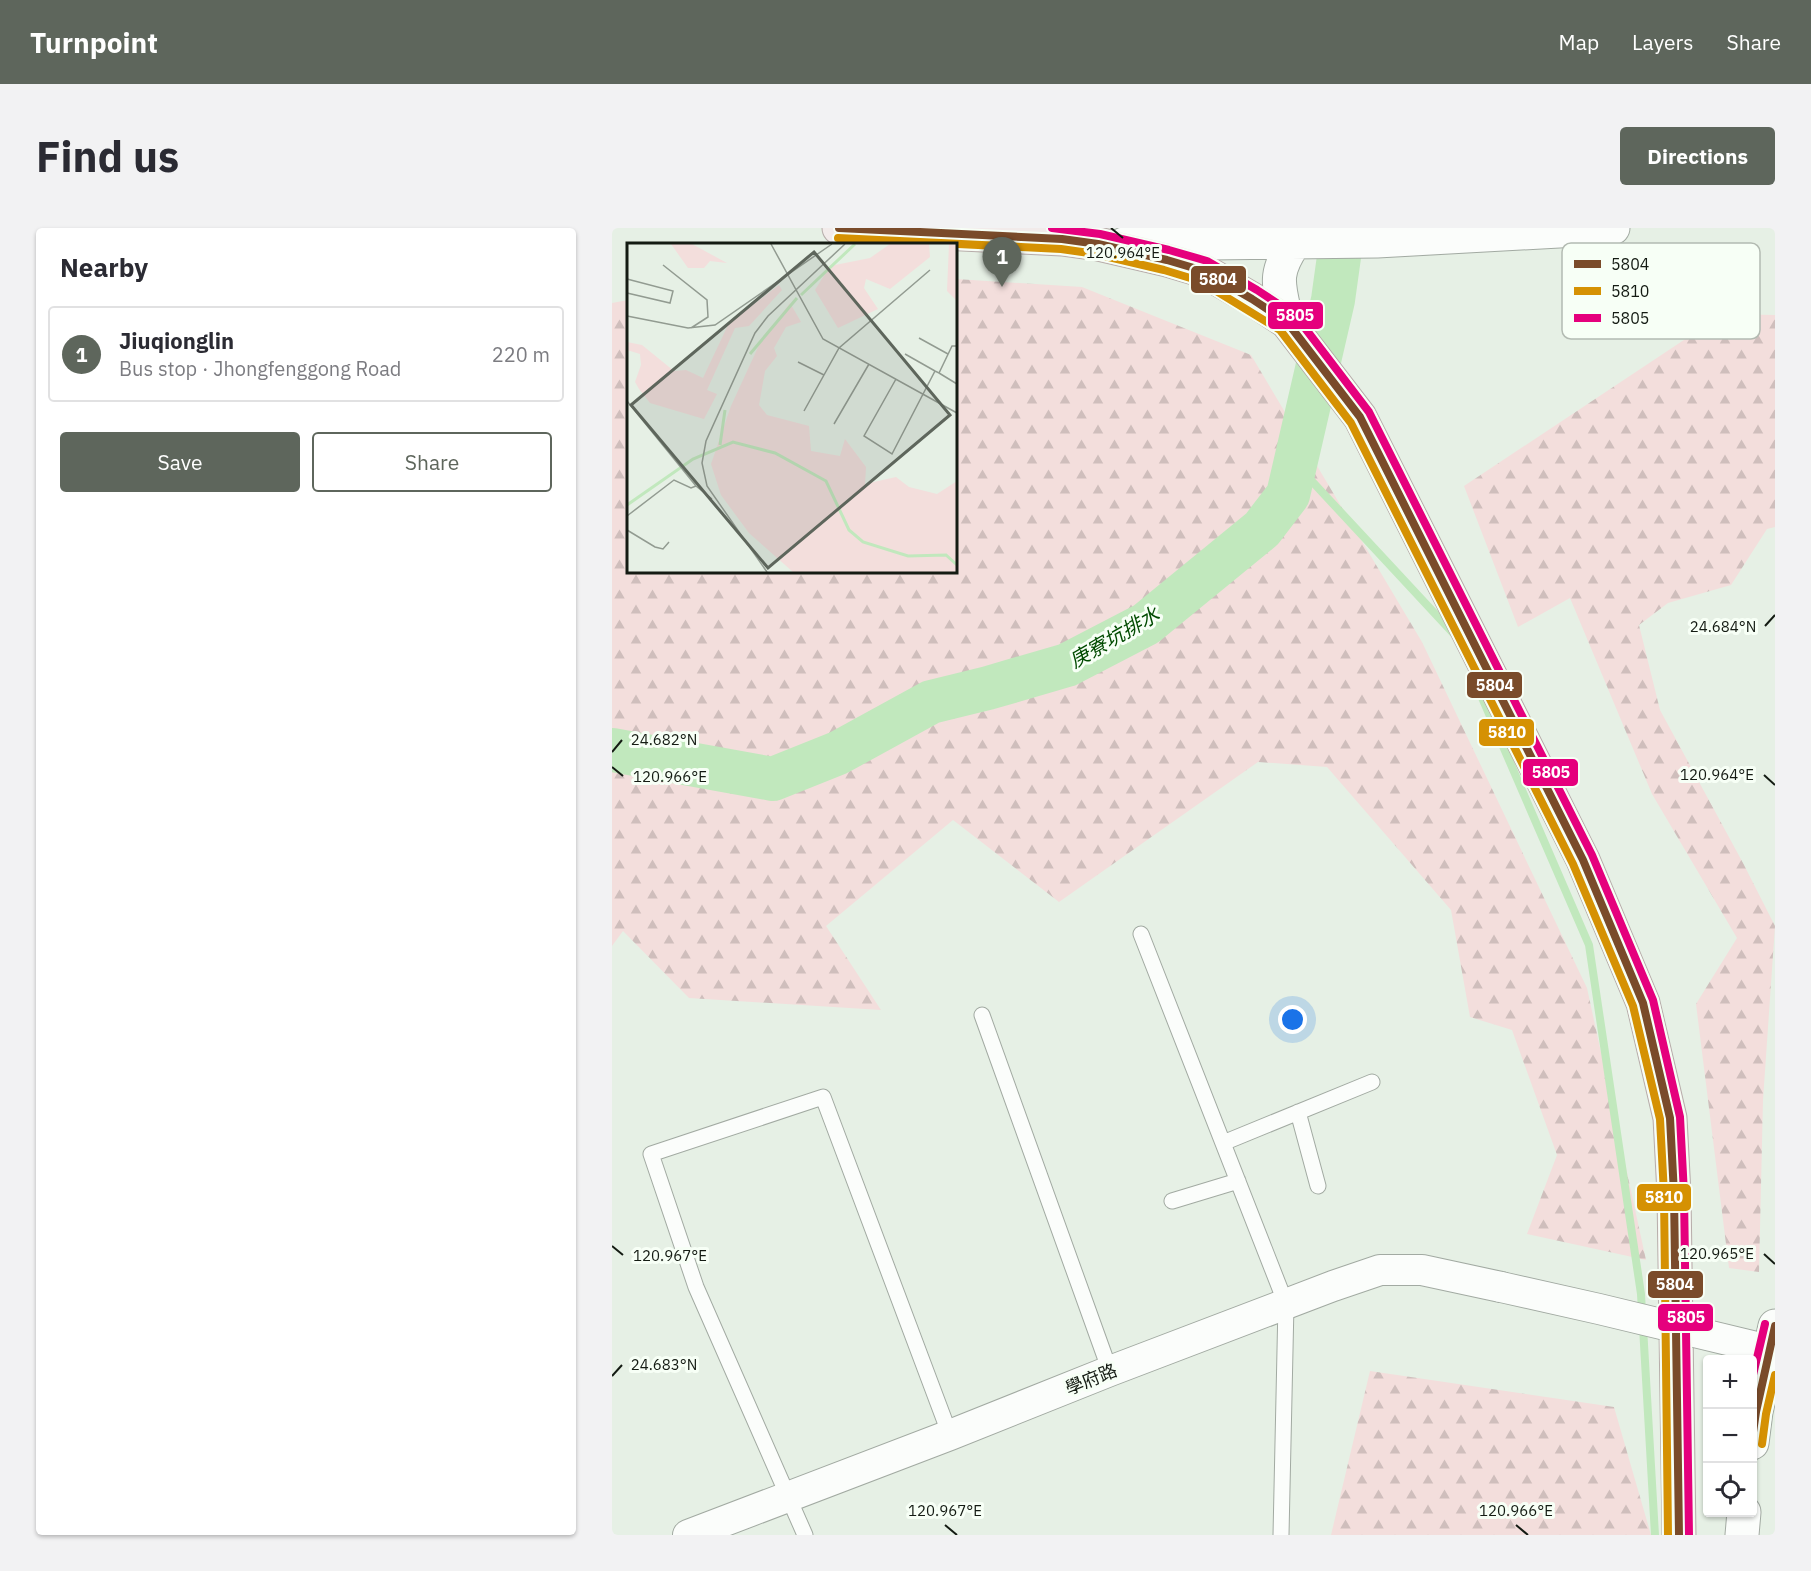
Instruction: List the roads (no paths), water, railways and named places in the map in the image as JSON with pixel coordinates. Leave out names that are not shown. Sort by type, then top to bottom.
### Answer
[{"type":"main road","points":[[839,228],[1062,239],[1098,244],[1204,271],[1252,299],[1292,329],[1360,417],[1583,860],[1643,1003],[1670,1118],[1674,1194],[1679,1535]]},
{"type":"main road","points":[[1062,239],[1130,228]]},
{"type":"main road","points":[[1098,244],[1377,240],[1613,228]]},
{"type":"main road","points":[[1292,329],[1278,280],[1285,257],[1309,242]]},
{"type":"main road","points":[[1757,1409],[1773,1342]]},
{"type":"main road","points":[[1742,1535],[1744,1517]]},
{"type":"street","name":"學府路","points":[[688,1535],[1110,1371],[1380,1270],[1422,1270],[1599,1309],[1773,1342]]},
{"type":"lane","points":[[1141,934],[1286,1304],[1281,1535]]},
{"type":"lane","points":[[982,1015],[1110,1371]]},
{"type":"lane","points":[[1223,1143],[1372,1082]]},
{"type":"lane","points":[[805,1535],[696,1287],[651,1154],[823,1097],[950,1435]]},
{"type":"lane","points":[[1298,1112],[1318,1185]]},
{"type":"lane","points":[[1172,1201],[1238,1181]]},
{"type":"waterway","name":"庚寮坑排水","points":[[612,750],[773,779],[838,753],[931,702],[1067,665],[1146,624],[1262,529],[1288,495],[1333,300],[1343,228]]},
{"type":"waterway","points":[[1295,463],[1453,633]]},
{"type":"waterway","points":[[1473,677],[1589,945],[1642,1312]]},
{"type":"waterway","points":[[1643,1327],[1655,1535]]},
{"type":"place","name":"Jiuqionglin","points":[[1002,287]]}]
